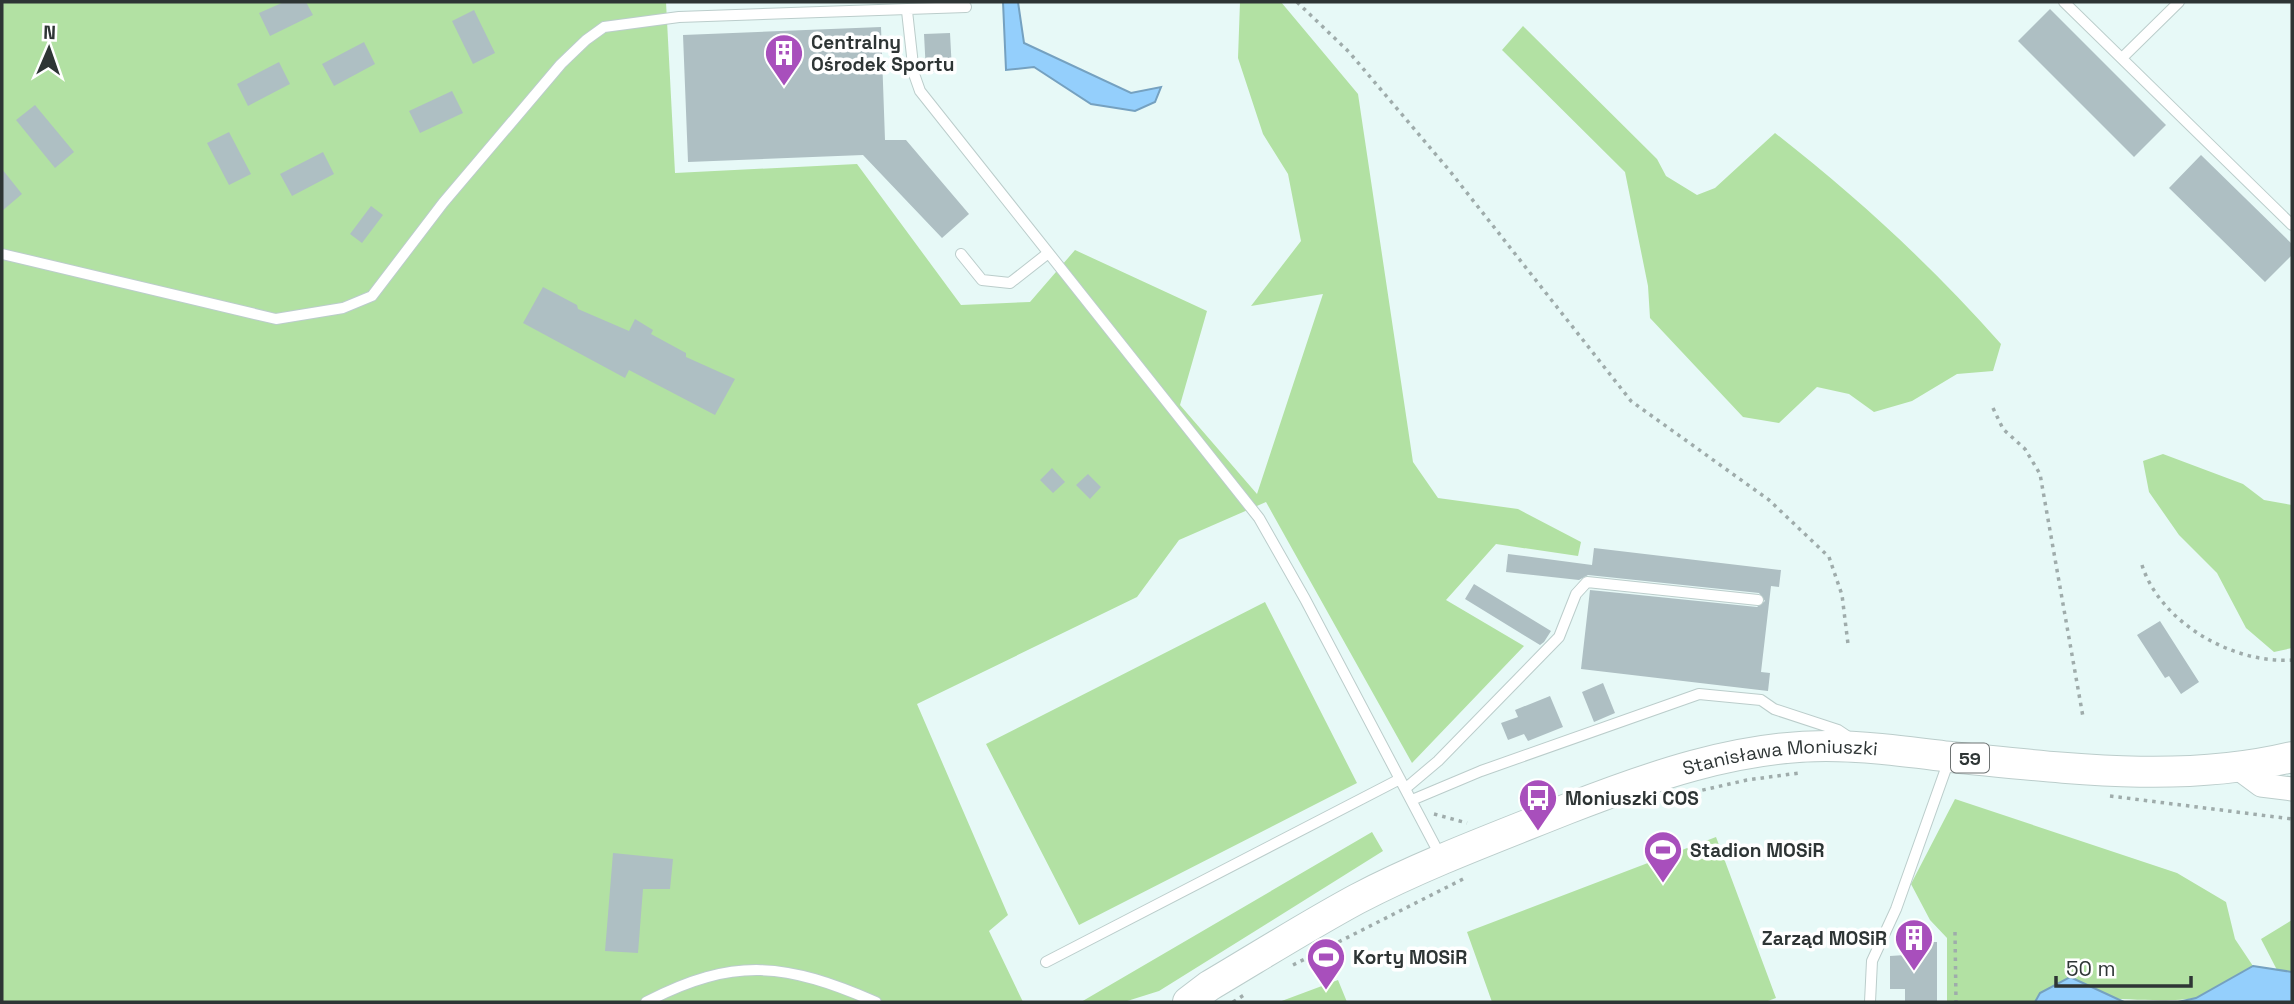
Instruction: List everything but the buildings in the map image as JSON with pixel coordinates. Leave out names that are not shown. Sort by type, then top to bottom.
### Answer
[{"type":"main road","name":"Stanisława Moniuszki","points":[[1188,1002],[1209,986],[1358,899],[1442,861],[1598,797],[1678,770],[1766,751],[1823,746],[1862,747],[2126,772],[2238,768]]},
{"type":"main road","name":"59","points":[[2238,768],[2292,757]]},
{"type":"street","points":[[2238,768],[2261,785],[2292,789]]},
{"type":"lane","points":[[2064,2],[2292,225]]},
{"type":"lane","points":[[2123,57],[2179,2]]},
{"type":"lane","points":[[2,254],[276,319],[343,308],[372,296],[443,203],[561,64],[604,27],[679,17],[966,8]]},
{"type":"lane","points":[[907,10],[914,74],[920,91],[1259,518],[1403,783],[1442,861]]},
{"type":"lane","points":[[961,254],[982,279],[1010,283],[1047,254]]},
{"type":"lane","points":[[1046,962],[1403,783],[1448,751],[1559,638],[1576,594],[1587,583],[1758,600]]},
{"type":"lane","points":[[1412,800],[1481,771],[1699,694],[1761,700],[1774,709],[1838,730],[1862,747]]},
{"type":"lane","points":[[1870,1002],[1872,961],[1896,909],[1951,757]]},
{"type":"lane","points":[[646,1002],[709,976],[729,970],[751,969],[816,979],[876,1002]]},
{"type":"path","points":[[1297,2],[1349,52],[1450,170],[1631,401],[1769,500],[1829,557],[1842,595],[1848,644]]},
{"type":"path","points":[[1993,408],[2003,429],[2025,449],[2040,474],[2083,717]]},
{"type":"path","points":[[2142,565],[2149,588],[2183,623],[2234,651],[2262,658],[2292,660]]},
{"type":"path","points":[[1687,794],[1747,780],[1804,772]]},
{"type":"path","points":[[2100,795],[2292,819]]},
{"type":"path","points":[[1422,796],[1432,813],[1473,824]]},
{"type":"path","points":[[1282,971],[1476,872]]},
{"type":"path","points":[[1955,932],[1956,1002]]},
{"type":"path","points":[[1233,1002],[1252,990]]},
{"type":"green space","points":[[2,2],[666,2],[675,173],[857,164],[961,305],[1030,302],[1075,250],[1207,311],[1180,405],[1257,494],[1323,294],[1251,306],[1301,241],[1288,174],[1263,134],[1238,58],[1240,2],[1281,2],[1358,94],[1413,462],[1438,498],[1518,509],[1581,542],[1578,556],[1496,544],[1446,600],[1524,646],[1412,763],[1266,502],[1179,540],[1137,597],[917,704],[1008,915],[989,931],[1023,1002],[2,1002]]},
{"type":"green space","points":[[1523,26],[1657,159],[1666,176],[1697,195],[1715,188],[1775,133],[1893,233],[1975,315],[2001,344],[1993,371],[1957,374],[1912,401],[1874,412],[1849,394],[1817,387],[1779,423],[1743,417],[1650,318],[1648,286],[1625,172],[1502,50]]},
{"type":"green space","points":[[2163,454],[2243,484],[2264,500],[2292,505],[2292,648],[2274,652],[2246,628],[2217,573],[2179,535],[2149,492],[2143,461]]},
{"type":"green space","points":[[1265,602],[1357,783],[1079,925],[986,744]]},
{"type":"green space","points":[[1955,799],[2177,873],[2226,902],[2235,939],[2253,966],[2196,998],[2181,1000],[2040,993],[2035,1002],[1947,1002],[1947,938],[1930,920],[1911,884]]},
{"type":"green space","points":[[1372,832],[1383,851],[1159,991],[1124,1002],[1081,1002]]},
{"type":"green space","name":"Stadion MOSiR","points":[[1716,837],[1776,998],[1765,1002],[1492,1002],[1467,932]]},
{"type":"green space","points":[[2292,920],[2292,972],[2277,970],[2261,939]]},
{"type":"green space","name":"Korty MOSiR","points":[[1338,980],[1347,1002],[1279,1002]]},
{"type":"water","points":[[1003,2],[1018,2],[1024,43],[1131,93],[1161,87],[1155,102],[1135,111],[1091,104],[1034,67],[1006,70]]},
{"type":"water","points":[[2253,966],[2292,972],[2292,1002],[2178,1002],[2196,998]]},
{"type":"water","points":[[2070,977],[2124,1002],[2035,1002],[2040,993]]},
{"type":"place","name":"Centralny Ośrodek Sportu","points":[[784,87]]},
{"type":"place","name":"Moniuszki COS","points":[[1538,832]]},
{"type":"place","name":"Stadion MOSiR","points":[[1663,884]]},
{"type":"place","name":"Zarząd MOSiR","points":[[1914,972]]},
{"type":"place","name":"Korty MOSiR","points":[[1326,991]]}]
